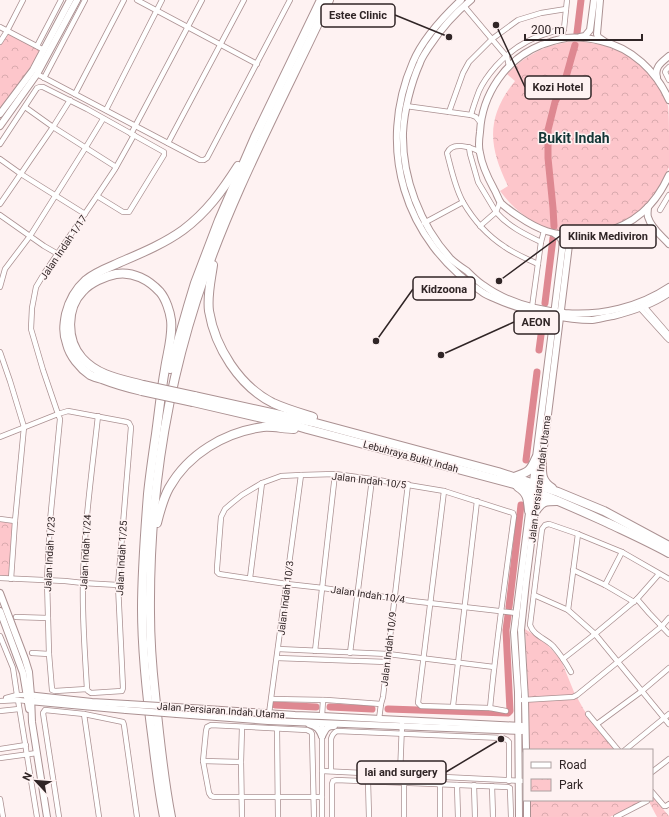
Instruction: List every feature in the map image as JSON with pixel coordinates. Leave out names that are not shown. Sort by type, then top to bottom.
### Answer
[{"type":"highway","points":[[143,388],[130,389],[105,381],[90,375],[76,362],[69,351],[64,335],[64,324],[68,307],[74,295],[85,281],[98,272],[145,252],[168,240],[200,216],[220,194],[244,158],[255,137],[321,0]]},
{"type":"highway","points":[[170,817],[158,726],[151,651],[150,590],[155,503],[159,464],[168,414],[179,364],[196,301],[231,209],[329,0]]},
{"type":"highway","points":[[160,406],[200,268],[255,137]]},
{"type":"highway","points":[[224,228],[209,286],[209,310],[214,331],[224,354],[239,376],[255,391],[272,402],[289,410],[382,436],[428,452]]},
{"type":"highway","points":[[143,388],[105,375],[92,367],[81,357],[75,347],[70,331],[70,318],[75,303],[83,291],[100,279],[118,274],[137,275],[150,283],[161,294],[169,311],[172,323],[148,495],[144,545],[142,609],[147,698],[159,792],[164,817]]},
{"type":"highway","name":"Lebuhraya Bukit Indah","points":[[143,388],[318,423],[498,472],[514,481]]},
{"type":"highway","name":"Lebuhraya Bukit Indah","points":[[193,399],[514,481],[535,488],[558,492],[604,511],[665,542],[669,547]]},
{"type":"highway","points":[[152,542],[160,509],[169,488],[187,464],[203,450],[227,436],[251,429],[268,427],[307,429]]},
{"type":"highway","points":[[539,458],[530,470],[514,481],[524,490],[532,511],[545,501],[560,501]]},
{"type":"highway","points":[[539,458],[543,478],[548,486],[558,492]]},
{"type":"highway","name":"Lebuhraya Bukit Indah","points":[[535,488],[669,553]]},
{"type":"highway","points":[[630,534],[636,534],[665,548],[669,547]]},
{"type":"main road","points":[[0,126],[2,117],[36,64],[70,0]]},
{"type":"main road","points":[[2,117],[37,74],[77,0]]},
{"type":"main road","points":[[471,0],[449,12],[435,27],[413,62],[402,94],[396,131],[397,157],[401,180],[409,204],[419,226],[432,246],[466,281],[483,293],[515,307],[578,317]]},
{"type":"main road","points":[[573,38],[585,36],[590,30],[594,0]]},
{"type":"main road","points":[[600,0],[597,34],[598,37],[606,42]]},
{"type":"main road","points":[[463,3],[438,35],[420,63],[408,96],[403,132],[403,144],[408,179],[414,197],[426,223],[437,241],[451,258],[483,285],[507,298],[541,311],[549,321],[554,337]]},
{"type":"main road","name":"Jalan Persiaran Indah Utama","points":[[669,100],[658,80],[645,64],[626,50],[606,42],[573,38],[561,39],[535,48],[517,59],[498,79],[491,90],[483,111],[480,122],[479,143],[486,174],[500,202],[526,222],[544,231],[555,234],[568,236],[600,234],[631,221],[641,215],[658,195],[669,175]]},
{"type":"main road","points":[[658,80],[656,71],[660,64],[669,56]]},
{"type":"main road","points":[[36,64],[37,74]]},
{"type":"main road","points":[[645,64],[650,66],[660,64]]},
{"type":"main road","points":[[27,78],[37,74]]},
{"type":"main road","points":[[648,207],[647,216],[652,226]]},
{"type":"main road","points":[[631,221],[639,219],[643,220],[652,226],[669,244]]},
{"type":"main road","name":"Jalan Persiaran Indah Utama","points":[[555,234],[561,239],[562,245],[560,293]]},
{"type":"main road","name":"Jalan Persiaran Indah Utama","points":[[521,702],[514,632],[516,613],[532,511],[560,293],[569,245],[574,240],[584,236]]},
{"type":"main road","points":[[640,305],[669,287]]},
{"type":"main road","points":[[541,311],[550,306],[560,293]]},
{"type":"main road","points":[[560,293],[564,308],[578,317]]},
{"type":"main road","points":[[554,337],[563,323],[578,317],[640,305],[669,293]]},
{"type":"main road","name":"Jalan Persiaran Indah Utama","points":[[29,698],[92,702],[177,714],[268,721],[322,716],[349,721],[522,728],[521,630],[532,511]]},
{"type":"main road","points":[[521,630],[520,621],[516,613],[522,600],[526,582]]},
{"type":"main road","points":[[0,593],[29,672],[29,698]]},
{"type":"main road","points":[[0,612],[23,673],[29,698],[47,817]]},
{"type":"main road","points":[[501,727],[513,721],[521,702]]},
{"type":"main road","name":"Jalan Persiaran Indah Utama","points":[[127,707],[176,707],[270,714],[295,719],[318,719],[322,723],[379,719],[402,723]]},
{"type":"main road","points":[[295,719],[316,726],[322,736]]},
{"type":"main road","points":[[322,736],[326,728],[329,726],[349,721]]},
{"type":"main road","points":[[501,727],[514,735],[519,751],[522,781],[519,817]]},
{"type":"main road","points":[[519,751],[522,728]]},
{"type":"main road","points":[[522,728],[526,749]]},
{"type":"main road","points":[[527,801],[527,817]]},
{"type":"street","points":[[0,42],[23,0]]},
{"type":"street","points":[[37,46],[61,0]]},
{"type":"street","points":[[44,78],[85,0]]},
{"type":"street","points":[[75,94],[124,0]]},
{"type":"street","points":[[137,0],[257,64]]},
{"type":"street","points":[[106,110],[162,0]]},
{"type":"street","name":"Jalan Indah 1/17","points":[[58,414],[30,329],[36,287],[116,167],[133,134],[135,126],[202,0]]},
{"type":"street","points":[[168,143],[244,0]]},
{"type":"street","points":[[37,74],[200,160],[204,160],[207,158],[290,0]]},
{"type":"street","points":[[561,39],[564,29],[567,0]]},
{"type":"street","points":[[463,3],[506,56],[509,66]]},
{"type":"street","points":[[449,112],[463,73],[469,62],[492,39],[518,20],[541,13],[566,9]]},
{"type":"street","points":[[0,27],[44,50]]},
{"type":"street","points":[[564,29],[567,36],[573,38]]},
{"type":"street","points":[[471,115],[479,91],[487,76],[506,56],[515,48],[524,43],[545,34],[564,29]]},
{"type":"street","points":[[506,56],[517,59]]},
{"type":"street","points":[[669,67],[665,71],[669,80]]},
{"type":"street","points":[[0,144],[38,88],[43,87],[163,150],[164,155],[129,212],[123,212],[97,196]]},
{"type":"street","points":[[0,204],[70,100]]},
{"type":"street","points":[[406,106],[471,115],[478,114],[483,111]]},
{"type":"street","points":[[24,107],[116,167]]},
{"type":"street","points":[[471,115],[476,117],[480,122]]},
{"type":"street","points":[[0,287],[5,269],[30,236],[103,119]]},
{"type":"street","points":[[470,148],[479,143]]},
{"type":"street","points":[[480,152],[470,148],[454,146],[449,149],[447,153],[453,177],[463,202],[480,226],[487,233],[506,248],[538,264]]},
{"type":"street","points":[[470,148],[470,154],[478,182],[497,210],[499,216],[519,231],[541,242]]},
{"type":"street","points":[[0,159],[85,214]]},
{"type":"street","points":[[660,210],[669,195]]},
{"type":"street","points":[[419,226],[463,202]]},
{"type":"street","points":[[497,210],[500,202]]},
{"type":"street","points":[[480,226],[497,210],[506,207]]},
{"type":"street","points":[[0,215],[58,254]]},
{"type":"street","points":[[532,307],[541,242],[544,231]]},
{"type":"street","points":[[640,305],[669,335]]},
{"type":"street","points":[[640,305],[669,340]]},
{"type":"street","points":[[0,352],[24,427],[11,578]]},
{"type":"street","points":[[0,437],[68,411],[98,416]]},
{"type":"street","name":"Jalan Indah 1/23","points":[[58,414],[60,419],[50,521],[47,580],[51,688],[52,690],[56,691],[87,689]]},
{"type":"street","name":"Jalan Indah 1/25","points":[[87,689],[91,694],[120,692],[123,690],[118,585],[131,427],[129,423],[98,416]]},
{"type":"street","name":"Jalan Indah 1/24","points":[[87,689],[83,583],[86,523],[98,416]]},
{"type":"street","name":"Jalan Indah 10/5","points":[[219,574],[217,572],[217,568],[221,517],[225,509],[242,495],[262,483],[281,476],[300,474],[335,474],[372,478],[444,491],[513,512],[514,516],[501,611]]},
{"type":"street","name":"Jalan Indah 10/3","points":[[268,721],[287,584],[300,474]]},
{"type":"street","points":[[316,651],[335,474]]},
{"type":"street","points":[[350,653],[372,478]]},
{"type":"street","points":[[250,578],[262,483]]},
{"type":"street","name":"Jalan Indah 10/9","points":[[379,719],[408,484]]},
{"type":"street","points":[[444,491],[423,658],[418,701],[419,705],[506,710]]},
{"type":"street","points":[[453,706],[477,501]]},
{"type":"street","points":[[0,519],[15,521]]},
{"type":"street","points":[[571,672],[563,659],[550,644],[536,634],[530,625],[542,529],[545,525],[549,524],[578,534],[622,552],[669,579]]},
{"type":"street","points":[[568,610],[578,534]]},
{"type":"street","points":[[605,585],[622,552]]},
{"type":"street","points":[[573,570],[635,600],[669,634]]},
{"type":"street","name":"Jalan Indah 10/4","points":[[219,574],[465,608],[516,613]]},
{"type":"street","points":[[563,659],[635,600],[659,574]]},
{"type":"street","points":[[0,578],[118,585]]},
{"type":"street","points":[[534,595],[568,610],[595,634],[669,724]]},
{"type":"street","points":[[490,708],[501,611]]},
{"type":"street","points":[[16,617],[48,618]]},
{"type":"street","points":[[521,702],[573,697],[577,695],[662,626],[669,618]]},
{"type":"street","points":[[10,638],[1,639],[12,668],[20,708],[37,817]]},
{"type":"street","points":[[278,649],[388,654],[494,667]]},
{"type":"street","points":[[328,660],[329,652]]},
{"type":"street","points":[[32,653],[49,654]]},
{"type":"street","points":[[277,658],[387,662]]},
{"type":"street","points":[[597,724],[642,691],[669,668]]},
{"type":"street","points":[[0,700],[29,698]]},
{"type":"street","points":[[272,699],[323,700],[381,704]]},
{"type":"street","points":[[322,716],[323,700]]},
{"type":"street","points":[[0,711],[20,708]]},
{"type":"street","points":[[59,817],[43,713],[45,710],[84,714],[123,722],[137,817]]},
{"type":"street","points":[[84,714],[99,817]]},
{"type":"street","points":[[588,714],[617,749]]},
{"type":"street","points":[[625,749],[669,714]]},
{"type":"street","points":[[322,723],[322,817]]},
{"type":"street","points":[[400,775],[402,723]]},
{"type":"street","points":[[314,817],[314,797],[312,734],[310,732],[307,730],[211,725],[207,727],[203,761],[209,793],[211,796],[242,797],[314,797],[322,797]]},
{"type":"street","points":[[242,727],[242,817]]},
{"type":"street","points":[[277,729],[278,817]]},
{"type":"street","points":[[331,771],[331,739],[337,731],[503,738],[509,742],[509,781]]},
{"type":"street","points":[[0,749],[26,745]]},
{"type":"street","points":[[0,758],[37,753]]},
{"type":"street","points":[[653,771],[669,759]]},
{"type":"street","points":[[203,761],[241,762]]},
{"type":"street","points":[[322,771],[522,781]]},
{"type":"street","points":[[332,817],[332,784],[333,781],[336,780],[508,787],[510,788],[511,817]]},
{"type":"street","points":[[368,781],[369,817]]},
{"type":"street","points":[[404,782],[404,817]]},
{"type":"street","points":[[440,784],[440,817]]},
{"type":"street","points":[[457,785],[458,817]]},
{"type":"street","points":[[474,785],[475,817]]},
{"type":"street","points":[[492,786],[493,817]]},
{"type":"street","points":[[653,793],[667,805]]},
{"type":"street","points":[[0,799],[3,817]]},
{"type":"street","points":[[616,817],[647,801]]},
{"type":"green space","points":[[8,33],[42,50],[0,111],[0,46]]},
{"type":"green space","points":[[565,42],[588,42],[621,52],[639,64],[656,82],[665,97],[668,106],[669,167],[656,193],[637,213],[614,226],[601,230],[574,233],[562,232],[541,226],[523,215],[507,200],[500,191],[508,186],[497,158],[493,132],[499,107],[515,81],[507,74],[522,61],[538,51]]},
{"type":"green space","points":[[0,521],[13,522],[9,577],[0,577]]},
{"type":"green space","points":[[525,629],[545,642],[561,660],[574,692],[584,710],[614,749],[529,749],[529,708]]},
{"type":"green space","points":[[653,797],[669,816],[657,817],[649,801],[653,801]]},
{"type":"green space","points":[[529,801],[643,801],[610,817],[529,817]]},
{"type":"waterway","points":[[577,33],[581,0]]},
{"type":"waterway","points":[[554,226],[548,158],[548,130],[555,102],[564,84],[575,45]]},
{"type":"waterway","points":[[545,303],[553,238]]},
{"type":"waterway","points":[[539,350],[543,320]]},
{"type":"waterway","points":[[526,460],[537,372]]},
{"type":"waterway","points":[[509,607],[521,505]]},
{"type":"waterway","points":[[388,709],[508,713],[510,711],[506,630],[508,615]]},
{"type":"waterway","points":[[275,705],[316,707]]},
{"type":"waterway","points":[[330,707],[372,709]]},
{"type":"place","name":"Kozi Hotel","points":[[496,25]]},
{"type":"place","name":"Estee Clinic","points":[[449,37]]},
{"type":"place","name":"Klinik Mediviron","points":[[499,281]]},
{"type":"place","name":"Kidzoona","points":[[376,341]]},
{"type":"place","name":"AEON","points":[[441,355]]},
{"type":"place","name":"lai and surgery","points":[[501,739]]},
{"type":"district","name":"Bukit Indah","points":[[574,138]]}]
